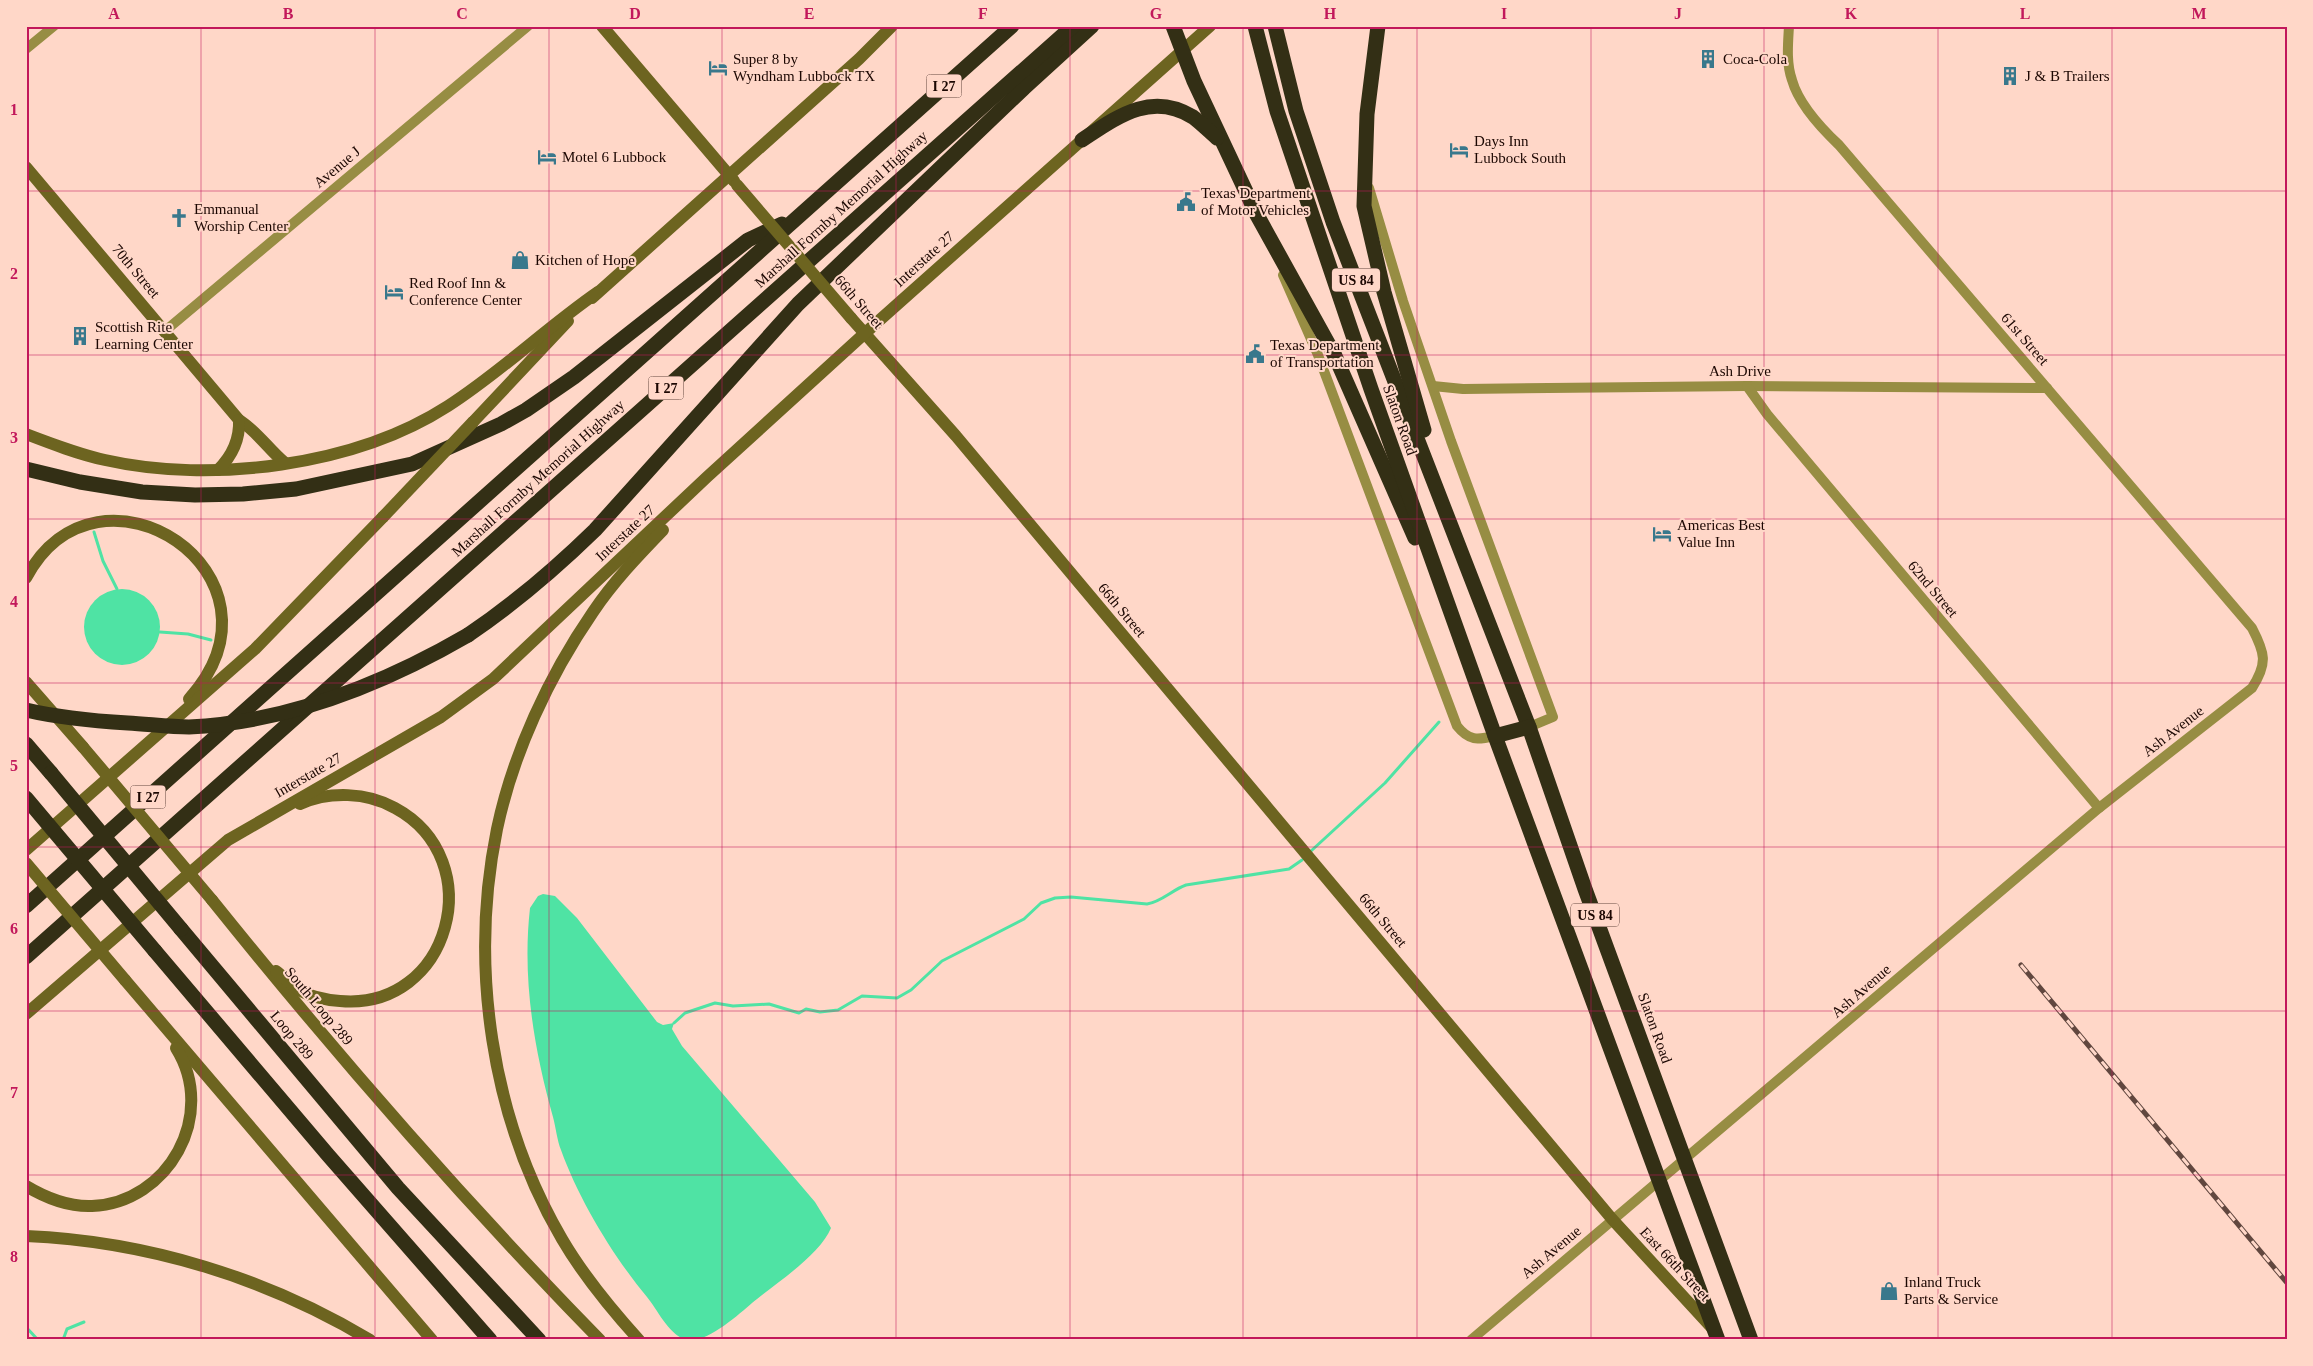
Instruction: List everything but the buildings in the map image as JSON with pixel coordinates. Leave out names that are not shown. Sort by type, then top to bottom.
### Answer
[{"type":"highway","name":"Marshall Formby Memorial Highway","points":[[26,906],[1012,26]]},
{"type":"highway","name":"Marshall Formby Memorial Highway","points":[[26,957],[1073,26]]},
{"type":"highway","points":[[26,710],[49,715],[107,722],[187,727],[252,720],[331,699],[378,682],[407,669],[468,635],[506,609],[568,557],[595,530],[798,304],[1024,88],[1092,26]]},
{"type":"highway","points":[[1173,26],[1181,51],[1257,215],[1335,356],[1454,623]]},
{"type":"highway","name":"Slaton Road","points":[[1256,26],[1266,72],[1300,183],[1454,623],[1716,1335]]},
{"type":"highway","name":"Slaton Road","points":[[1275,26],[1301,128],[1334,222],[1529,727],[1590,904],[1751,1340]]},
{"type":"highway","points":[[1378,26],[1367,114],[1364,206],[1384,292],[1423,425],[1438,490]]},
{"type":"highway","points":[[1082,140],[1120,115],[1149,106],[1172,109],[1193,118],[1222,142]]},
{"type":"highway","points":[[26,470],[80,482],[142,492],[224,495],[296,489],[412,464],[501,424],[526,410],[574,377],[748,240],[799,215]]},
{"type":"highway","points":[[1495,736],[1529,727]]},
{"type":"highway","name":"Loop 289","points":[[26,744],[398,1188],[539,1340]]},
{"type":"highway","points":[[26,798],[328,1155],[490,1340]]},
{"type":"main road","name":"66th Street","points":[[602,26],[864,334],[956,436],[1612,1220]]},
{"type":"main road","points":[[26,434],[104,460],[156,468],[208,472],[257,468],[285,463],[354,447],[395,434],[429,417],[487,379],[542,333],[598,292],[733,180],[892,26]]},
{"type":"main road","name":"Interstate 27","points":[[26,1014],[228,840],[441,718],[468,700],[864,334],[1210,26]]},
{"type":"main road","name":"70th Street","points":[[26,167],[239,420],[250,427],[272,452],[285,463]]},
{"type":"main road","points":[[26,850],[255,649],[598,292]]},
{"type":"main road","points":[[638,1340],[601,1295],[563,1241],[527,1166],[512,1124],[493,1041],[486,969],[487,909],[495,846],[509,784],[526,738],[546,692],[593,612],[641,552],[781,410]]},
{"type":"main road","points":[[218,470],[230,457],[236,443],[239,420]]},
{"type":"main road","points":[[26,578],[40,557],[62,538],[89,525],[108,522],[124,521],[158,529],[173,537],[202,562],[212,580],[218,599],[222,632],[218,651],[210,670],[200,685],[152,739]]},
{"type":"main road","points":[[26,671],[41,699]]},
{"type":"main road","name":"South Loop 289","points":[[26,682],[212,900],[302,1012],[431,1161],[600,1340]]},
{"type":"main road","points":[[228,840],[304,802],[327,796],[354,795],[386,803],[409,816],[436,844],[444,862],[450,910],[441,942],[430,960],[418,973],[389,993],[372,999],[350,1002],[316,997],[300,991],[255,953]]},
{"type":"main road","points":[[26,864],[432,1340]]},
{"type":"main road","points":[[26,1018],[51,992]]},
{"type":"main road","points":[[26,1186],[61,1202],[90,1206],[119,1202],[147,1187],[158,1178],[176,1157],[189,1126],[191,1094],[180,1055],[155,1017]]},
{"type":"main road","name":"East 66th Street","points":[[1612,1220],[1716,1335]]},
{"type":"main road","points":[[26,1236],[89,1241],[143,1250],[195,1264],[254,1284],[303,1304],[370,1340]]},
{"type":"street","points":[[26,49],[54,26]]},
{"type":"street","name":"Avenue J","points":[[165,331],[528,26]]},
{"type":"street","name":"61st Street","points":[[1789,26],[1788,63],[1792,80],[1799,97],[1824,131],[1839,145],[2252,628],[2262,646],[2264,662]]},
{"type":"street","points":[[1365,174],[1376,217],[1433,386],[1553,717],[1529,727]]},
{"type":"street","points":[[1257,215],[1318,355],[1457,726],[1465,736],[1476,740],[1495,736]]},
{"type":"street","name":"Ash Drive","points":[[1433,386],[1463,389],[1747,386],[2047,388]]},
{"type":"street","name":"62nd Street","points":[[1747,386],[1767,414],[2099,808]]},
{"type":"street","name":"Ash Avenue","points":[[1471,1340],[2099,808],[2252,688],[2260,675],[2264,662]]},
{"type":"shaded area","points":[[122,589],[136,592],[149,600],[157,613],[160,627],[157,641],[149,654],[136,662],[122,665],[108,662],[95,654],[87,641],[84,627],[87,613],[95,600],[108,592]]},
{"type":"shaded area","points":[[543,894],[555,896],[577,918],[657,1022],[663,1025],[674,1023],[672,1029],[682,1046],[815,1202],[831,1228],[807,1259],[729,1322],[701,1338],[684,1339],[673,1332],[663,1320],[622,1264],[598,1227],[568,1169],[560,1146],[540,1066],[531,1014],[528,961],[530,908],[538,896]]},
{"type":"waterway","points":[[94,532],[103,561],[117,589]]},
{"type":"waterway","points":[[160,632],[188,634],[211,640]]},
{"type":"waterway","points":[[1311,851],[1385,783],[1439,722]]},
{"type":"waterway","points":[[674,1023],[685,1013],[715,1003],[733,1006],[769,1004],[799,1013],[806,1009],[820,1012],[838,1010],[862,996],[897,998],[911,990],[942,961],[1024,919],[1041,903],[1055,898],[1071,897],[1147,904],[1157,901],[1186,885],[1289,869],[1302,860]]},
{"type":"waterway","points":[[63,1340],[67,1329],[84,1322]]},
{"type":"waterway","points":[[26,1327],[38,1340]]},
{"type":"railway","points":[[2021,965],[2287,1283]]},
{"type":"place","name":"Coca-Cola","points":[[1708,59]]},
{"type":"place","name":"Super 8 by Wyndham Lubbock TX","points":[[718,68]]},
{"type":"place","name":"J & B Trailers","points":[[2010,76]]},
{"type":"place","name":"Days Inn Lubbock South","points":[[1459,150]]},
{"type":"place","name":"Motel 6 Lubbock","points":[[547,157]]},
{"type":"place","name":"Texas Department of Motor Vehicles","points":[[1186,202]]},
{"type":"place","name":"Emmanual Worship Center","points":[[179,218]]},
{"type":"place","name":"Kitchen of Hope","points":[[520,260]]},
{"type":"place","name":"Red Roof Inn & Conference Center","points":[[394,292]]},
{"type":"place","name":"Scottish Rite Learning Center","points":[[80,336]]},
{"type":"place","name":"Texas Department of Transportation","points":[[1255,354]]},
{"type":"place","name":"Americas Best Value Inn","points":[[1662,534]]},
{"type":"place","name":"Inland Truck Parts & Service","points":[[1889,1291]]}]
